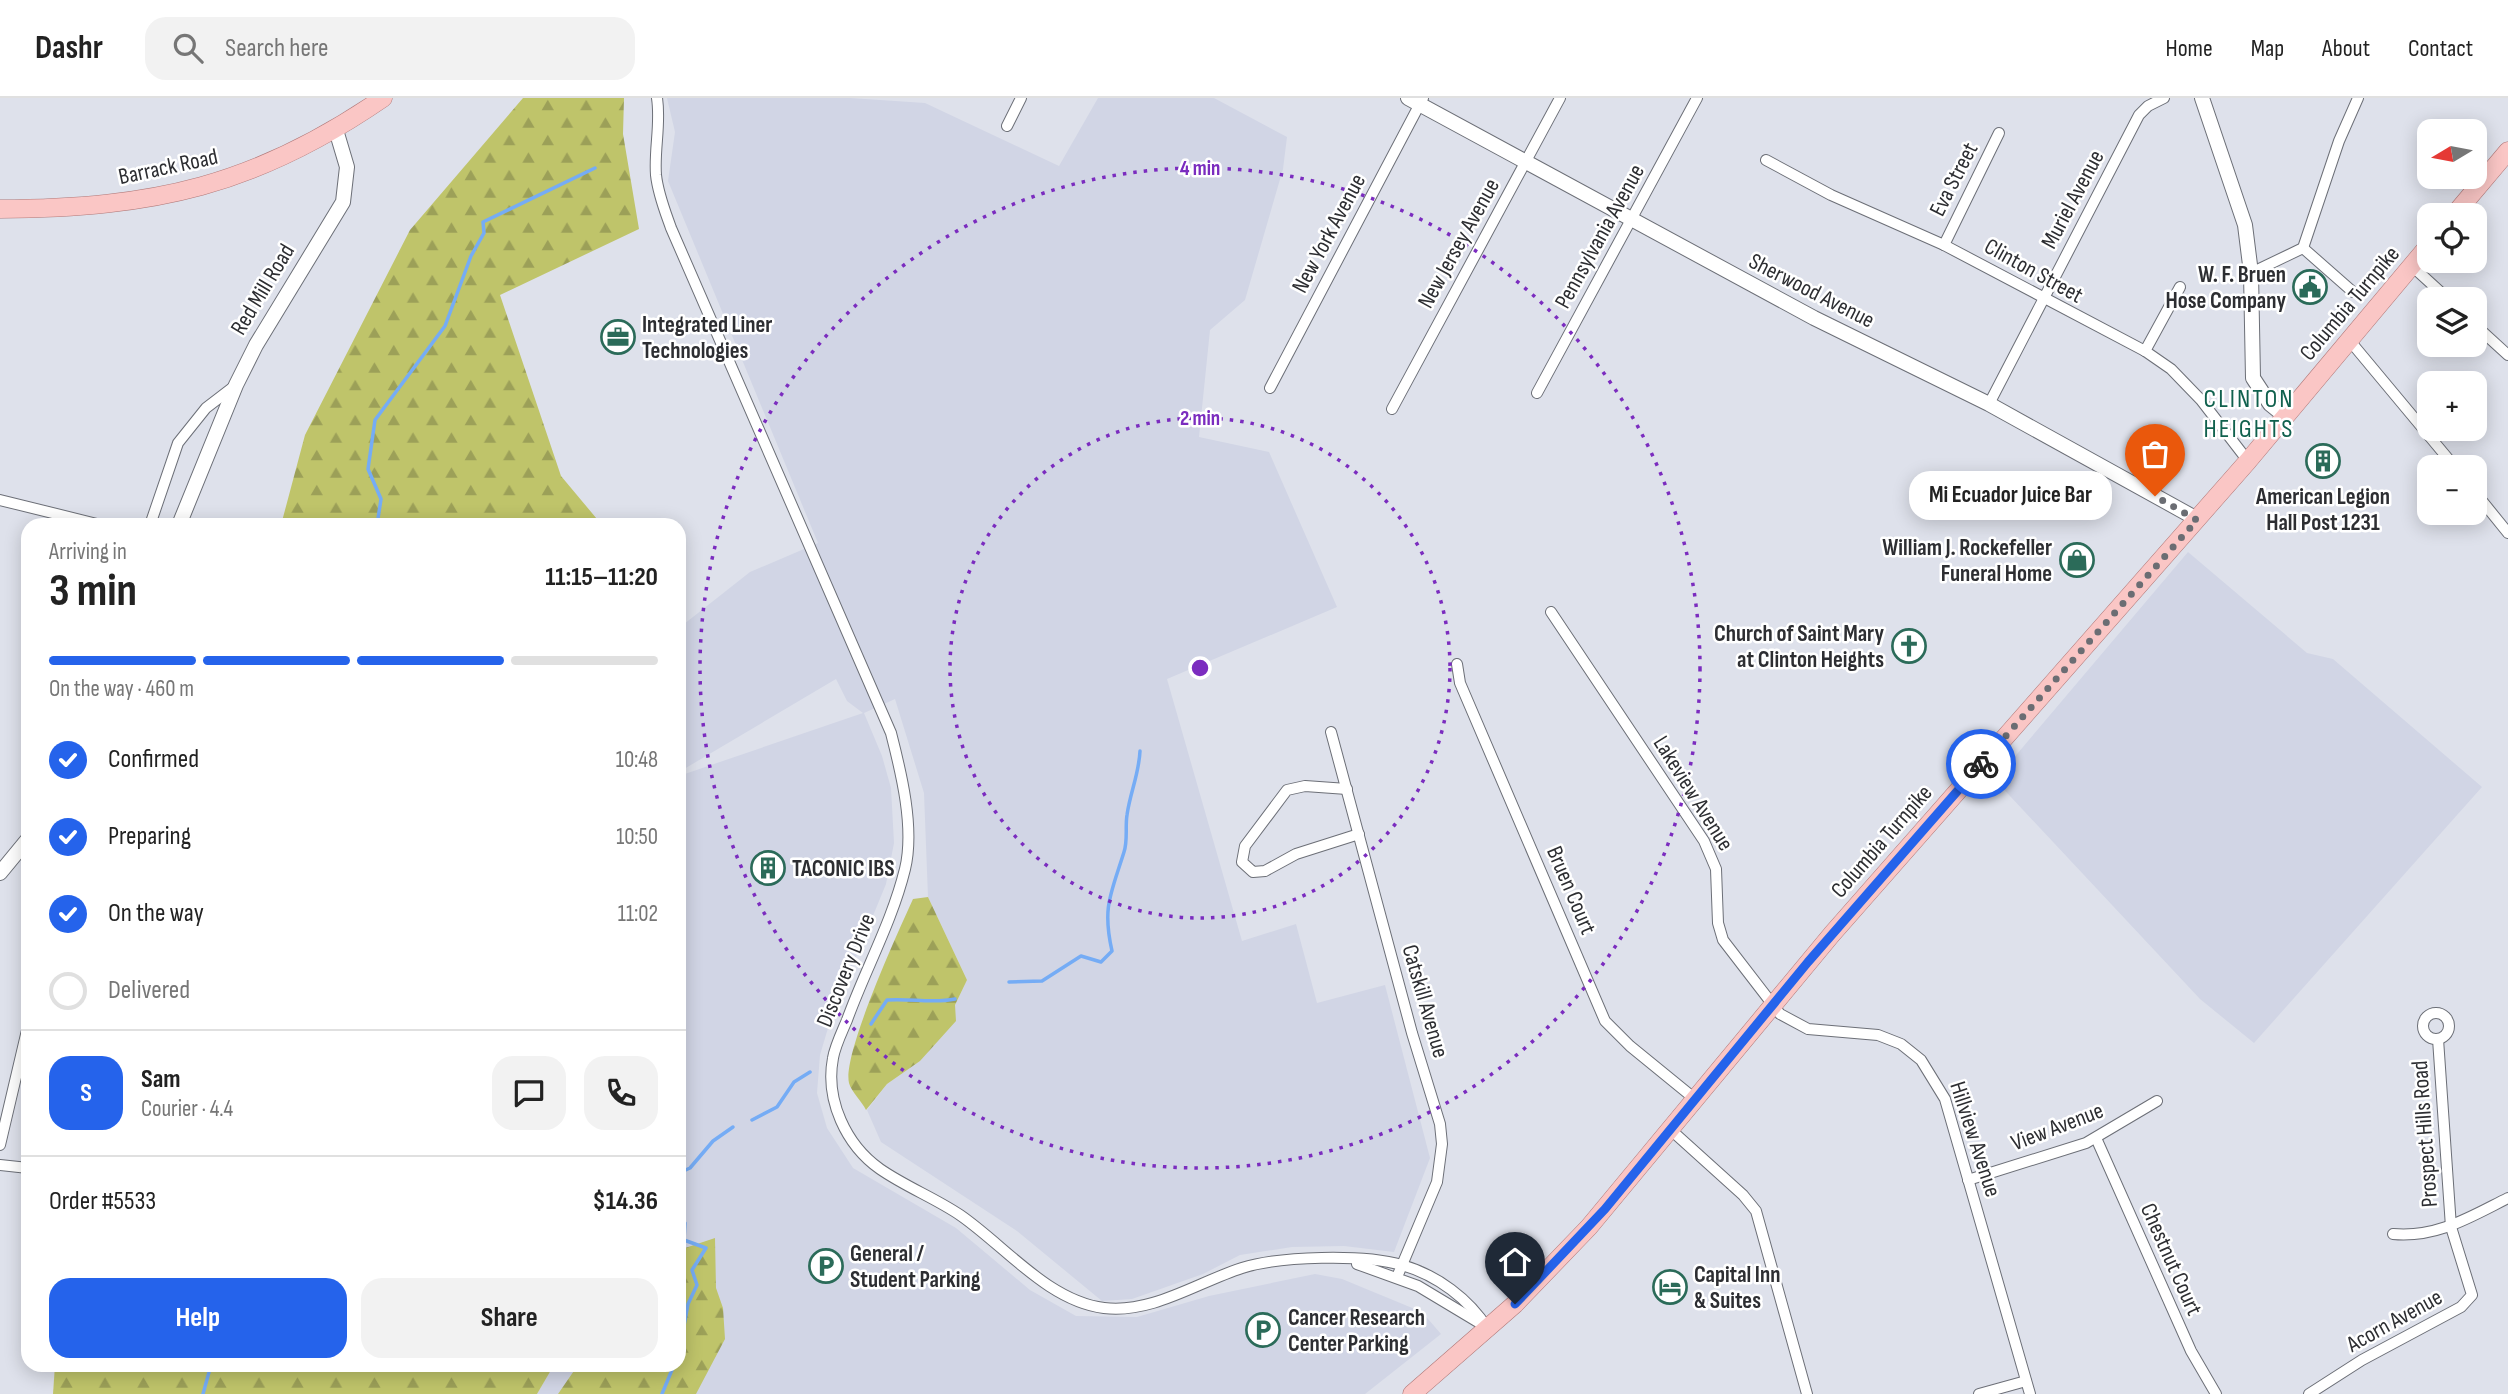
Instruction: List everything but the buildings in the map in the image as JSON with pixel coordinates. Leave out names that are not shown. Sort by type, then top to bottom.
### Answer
[{"type":"main road","points":[[336,130],[383,98]]},
{"type":"main road","name":"Barrack Road","points":[[0,209],[90,206],[179,193],[255,170],[336,130]]},
{"type":"main road","points":[[2465,203],[2507,155]]},
{"type":"main road","name":"Columbia Turnpike","points":[[1412,1394],[1488,1329],[1580,1236],[1774,1002],[2197,520],[2417,259]]},
{"type":"street","name":"Discovery Drive","points":[[657,98],[660,117],[656,172],[658,192],[671,228],[891,733],[906,792],[906,866],[886,926],[833,1058],[832,1089],[840,1123],[869,1161],[956,1212],[1066,1296],[1100,1308],[1135,1308],[1237,1270],[1280,1259],[1344,1260],[1403,1265],[1452,1289],[1474,1306],[1488,1329]]},
{"type":"street","points":[[1007,126],[1021,98]]},
{"type":"street","name":"New Jersey Avenue","points":[[1392,409],[1560,98]]},
{"type":"street","name":"Pennsylvania Avenue","points":[[1537,393],[1697,98]]},
{"type":"street","name":"Muriel Avenue","points":[[1989,404],[2139,116],[2148,106],[2164,98]]},
{"type":"street","points":[[2202,98],[2245,225],[2251,273],[2250,362],[2253,378],[2270,404],[2286,417]]},
{"type":"street","points":[[2251,273],[2303,248],[2339,141],[2358,98]]},
{"type":"street","name":"Sherwood Avenue","points":[[1417,100],[1814,318],[1989,404],[2197,520]]},
{"type":"street","name":"New York Avenue","points":[[1270,388],[1417,100]]},
{"type":"street","name":"Red Mill Road","points":[[182,518],[236,385],[271,317],[343,202],[347,167],[336,130]]},
{"type":"street","name":"Eva Street","points":[[1944,245],[1999,133]]},
{"type":"street","name":"Clinton Street","points":[[1766,160],[1831,195],[1944,245],[2042,300],[2145,351],[2171,369],[2201,400],[2248,461]]},
{"type":"street","points":[[2303,248],[2353,292]]},
{"type":"street","points":[[2412,265],[2435,287]]},
{"type":"street","points":[[2145,351],[2180,287]]},
{"type":"street","points":[[2487,336],[2508,355]]},
{"type":"street","points":[[2350,341],[2445,455]]},
{"type":"street","points":[[152,518],[178,443],[196,417],[236,385]]},
{"type":"street","points":[[0,500],[73,518]]},
{"type":"street","points":[[2487,507],[2508,533]]},
{"type":"street","name":"Lakeview Avenue","points":[[1551,612],[1704,841],[1716,869],[1718,923],[1723,940],[1761,992],[1774,1002]]},
{"type":"street","name":"Bruen Court","points":[[1457,664],[1460,683],[1605,1021],[1630,1046],[1695,1099]]},
{"type":"street","name":"Catskill Avenue","points":[[1331,732],[1441,1134],[1437,1182],[1397,1278]]},
{"type":"street","points":[[1347,789],[1305,786],[1287,790],[1245,846],[1242,862],[1254,872],[1265,871],[1296,855],[1359,834]]},
{"type":"street","points":[[0,873],[21,848]]},
{"type":"street","name":"Hillview Avenue","points":[[1774,1002],[1788,1021],[1808,1029],[1888,1037],[1915,1053],[1927,1068],[1945,1099],[2030,1394]]},
{"type":"street","name":"Prospect Hills Road","points":[[2438,1039],[2451,1227]]},
{"type":"street","points":[[0,1145],[21,1056]]},
{"type":"street","name":"View Avenue","points":[[1968,1180],[2096,1138],[2157,1101]]},
{"type":"street","points":[[1671,1129],[1743,1195],[1756,1211],[1807,1394]]},
{"type":"street","name":"Chestnut Court","points":[[2096,1138],[2190,1351],[2216,1394]]},
{"type":"street","points":[[0,1165],[21,1167]]},
{"type":"street","points":[[2393,1234],[2415,1236],[2451,1227],[2508,1198]]},
{"type":"street","name":"Acorn Avenue","points":[[2309,1394],[2362,1360],[2460,1307],[2472,1295],[2451,1227]]},
{"type":"street","name":"Discovery Drive","points":[[1344,1260],[1397,1278],[1438,1296],[1488,1329]]},
{"type":"street","points":[[1979,1394],[2026,1381]]},
{"type":"shaded area","points":[[667,98],[850,98],[925,103],[1059,166],[1098,98],[1214,98],[1287,137],[1283,169],[1245,300],[1210,330],[1199,437],[1269,452],[1337,607],[1167,679],[1242,941],[1296,924],[1317,1003],[1385,985],[1430,1158],[1394,1252],[1344,1246],[1292,1247],[1240,1255],[1203,1274],[1132,1299],[1102,1301],[1017,1231],[881,1142],[867,1110],[887,1084],[920,1061],[955,1005],[967,980],[928,897],[924,793],[895,699],[864,713],[882,756],[891,788],[894,843],[886,884],[831,1018],[820,1055],[817,1093],[827,1128],[853,1168],[956,1228],[1030,1290],[1076,1316],[1137,1317],[1209,1296],[1315,1274],[1342,1279],[1422,1312],[1441,1334],[1365,1394],[537,1394],[550,1372],[686,1372],[686,774],[863,713],[847,701],[836,679],[686,768],[686,622],[750,572],[818,543],[668,181],[675,132]]},
{"type":"shaded area","points":[[2188,552],[2307,653],[2333,659],[2482,787],[2254,1043],[2200,999],[1995,780]]},
{"type":"green space","points":[[523,98],[624,98],[623,134],[639,229],[500,295],[561,476],[596,518],[283,518],[305,435],[410,230]]},
{"type":"green space","points":[[928,897],[967,980],[955,1005],[956,1021],[920,1061],[887,1084],[866,1110],[849,1083],[854,1046],[873,992],[913,899]]},
{"type":"green space","points":[[715,1238],[716,1288],[723,1308],[725,1339],[696,1394],[558,1394],[573,1372],[686,1372],[686,1248]]},
{"type":"green space","points":[[55,1372],[550,1372],[537,1394],[53,1394]]},
{"type":"waterway","points":[[378,518],[381,499],[368,469],[375,420],[445,326],[471,256],[484,233],[483,222],[595,168]]},
{"type":"waterway","points":[[1009,982],[1042,981],[1081,956],[1101,962],[1112,951],[1108,923],[1109,901],[1125,848],[1127,815],[1140,751]]},
{"type":"waterway","points":[[871,1024],[887,1000],[955,999]]},
{"type":"waterway","points":[[752,1120],[777,1107],[794,1082],[810,1072]]},
{"type":"waterway","points":[[686,1170],[713,1141],[733,1127]]},
{"type":"waterway","points":[[686,1241],[706,1248],[692,1270],[697,1285],[686,1315]]},
{"type":"waterway","points":[[203,1394],[209,1372]]},
{"type":"waterway","points":[[662,1394],[671,1372]]},
{"type":"way so far","points":[[1981,764],[2197,520],[2155,496]]},
{"type":"place","name":"W. F. Bruen Hose Company","points":[[2310,287]]},
{"type":"place","name":"Integrated Liner Technologies","points":[[618,337]]},
{"type":"place","name":"American Legion Hall Post 1231","points":[[2323,461]]},
{"type":"place","name":"Mi Ecuador Juice Bar","points":[[2155,496]]},
{"type":"place","name":"William J. Rockefeller Funeral Home","points":[[2077,560]]},
{"type":"place","name":"Church of Saint Mary at Clinton Heights","points":[[1909,646]]},
{"type":"place","name":"TACONIC IBS","points":[[768,868]]},
{"type":"place","name":"General / Student Parking","points":[[826,1266]]},
{"type":"place","name":"Capital Inn & Suites","points":[[1670,1287]]},
{"type":"place","name":"Cancer Research Center Parking","points":[[1263,1330]]},
{"type":"district","name":"CLINTON HEIGHTS","points":[[2249,413]]},
{"type":"route","points":[[1515,1304],[1605,1209],[1774,1002],[1981,764]]}]
